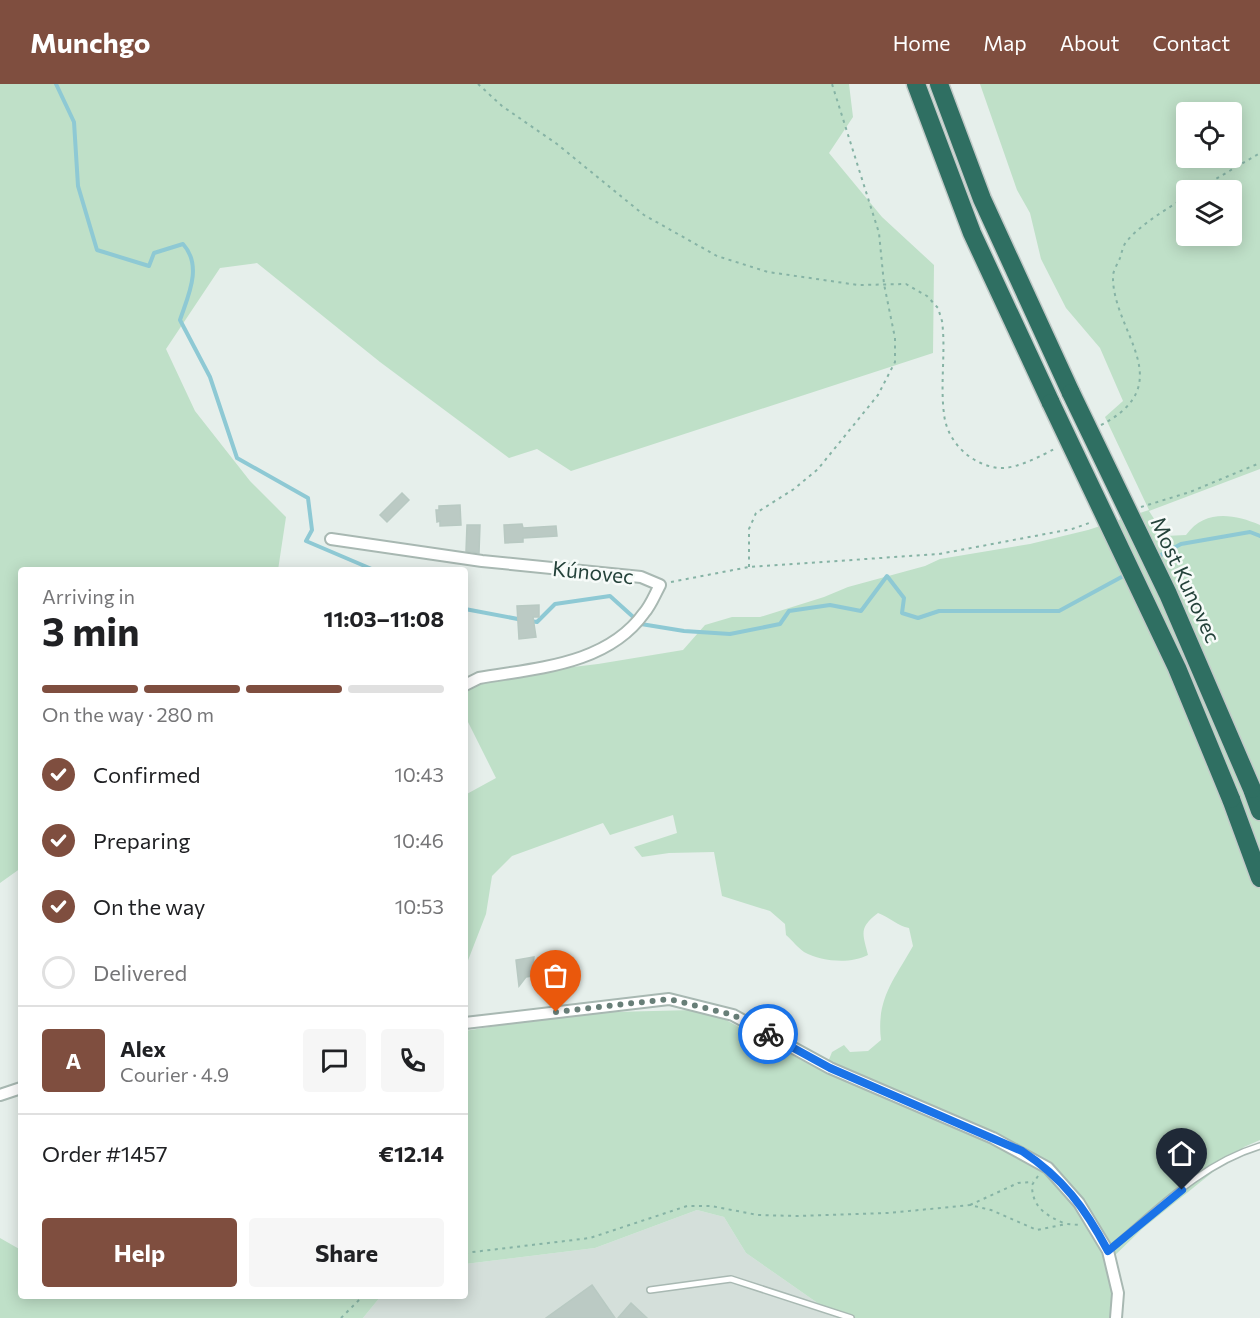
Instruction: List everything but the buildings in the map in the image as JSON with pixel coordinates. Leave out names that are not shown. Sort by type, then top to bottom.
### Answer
[{"type":"highway","name":"Most Kunovec","points":[[916,84],[968,223],[1051,404],[1177,668],[1231,798],[1260,878]]},
{"type":"highway","name":"Most Kunovec","points":[[939,84],[995,228],[1071,393],[1168,594],[1260,812]]},
{"type":"street","name":"Kúnovec","points":[[331,538],[482,561],[641,577],[660,585],[644,614],[615,642],[574,661],[479,678],[468,684]]},
{"type":"street","points":[[468,1023],[669,999],[733,1015],[830,1068],[993,1138],[1048,1168],[1079,1203],[1108,1251],[1118,1293],[1116,1318]]},
{"type":"street","points":[[0,1095],[18,1089]]},
{"type":"lane","points":[[1108,1251],[1200,1174],[1232,1154],[1260,1146]]},
{"type":"lane","points":[[650,1290],[730,1279],[851,1318]]},
{"type":"path","points":[[478,84],[502,106],[557,144],[645,214],[717,256],[768,272],[858,285],[884,284]]},
{"type":"path","points":[[749,567],[750,529],[756,513],[794,489],[818,469],[878,395],[895,362],[896,345],[884,284],[876,222],[832,84]]},
{"type":"path","points":[[1214,180],[1260,153]]},
{"type":"path","points":[[1137,508],[1190,492],[1260,463]]},
{"type":"path","points":[[660,585],[749,567],[939,554],[1072,529],[1094,522]]},
{"type":"path","points":[[468,1253],[590,1238],[687,1206],[711,1206],[758,1215],[796,1216],[889,1213],[970,1205],[1018,1183],[1033,1182],[1048,1168]]},
{"type":"path","points":[[1033,1182],[1032,1193],[1040,1210],[1066,1224]]},
{"type":"path","points":[[970,1205],[991,1210],[1037,1230],[1066,1224],[1094,1226]]},
{"type":"path","points":[[341,1318],[360,1299]]},
{"type":"shaded area","points":[[697,1210],[724,1217],[746,1253],[839,1318],[363,1318],[379,1299],[468,1299],[468,1264],[595,1248]]},
{"type":"green space","points":[[0,84],[849,84],[853,117],[829,153],[882,217],[934,265],[933,353],[571,471],[537,449],[509,458],[380,362],[257,263],[220,268],[166,349],[195,411],[250,481],[286,517],[278,567],[18,567],[18,870],[0,883]]},
{"type":"green space","points":[[980,84],[1260,84],[1260,469],[1149,511],[1165,536],[1186,535],[1202,521],[1220,516],[1240,518],[1260,525],[1260,1140],[1244,1147],[1142,1229],[1109,1261],[1115,1293],[1111,1318],[839,1318],[746,1253],[724,1217],[697,1210],[595,1248],[468,1264],[468,1031],[574,1013],[693,1010],[726,1020],[824,1072],[832,1052],[844,1045],[850,1052],[868,1051],[881,1040],[881,1013],[884,1001],[893,980],[913,946],[909,928],[878,913],[865,927],[868,955],[853,960],[836,961],[804,952],[786,935],[785,924],[770,911],[722,896],[714,852],[669,853],[642,857],[634,847],[677,833],[673,815],[610,835],[603,823],[512,856],[492,876],[486,914],[468,960],[468,793],[496,778],[468,722],[468,680],[598,664],[683,650],[705,625],[732,617],[760,617],[848,587],[925,566],[940,559],[1030,544],[1088,530],[1149,510],[1105,417],[1123,401],[1100,348],[1066,308],[1041,259],[1030,213],[1017,190]]},
{"type":"green space","points":[[0,1238],[18,1248],[18,1299],[379,1299],[363,1318],[0,1318]]},
{"type":"waterway","points":[[56,84],[74,122],[78,186],[97,250],[149,266],[154,253],[183,244],[189,253],[193,271],[190,291],[180,320],[210,377],[237,458],[308,498],[312,530],[306,541],[367,567]]},
{"type":"waterway","points":[[1157,557],[1181,544],[1250,532],[1260,536]]},
{"type":"waterway","points":[[530,621],[537,622],[555,604],[610,596],[641,624],[684,631],[730,634],[780,624],[789,611],[830,605],[861,611],[887,576],[904,598],[902,613],[918,618],[939,611],[1059,611],[1127,574]]},
{"type":"waterway","points":[[468,610],[523,620]]},
{"type":"way so far","points":[[556,1012],[669,999],[733,1015],[768,1034]]},
{"type":"route","points":[[768,1034],[830,1068],[1022,1151],[1048,1168],[1064,1185],[1079,1203],[1108,1251],[1182,1190]]}]
